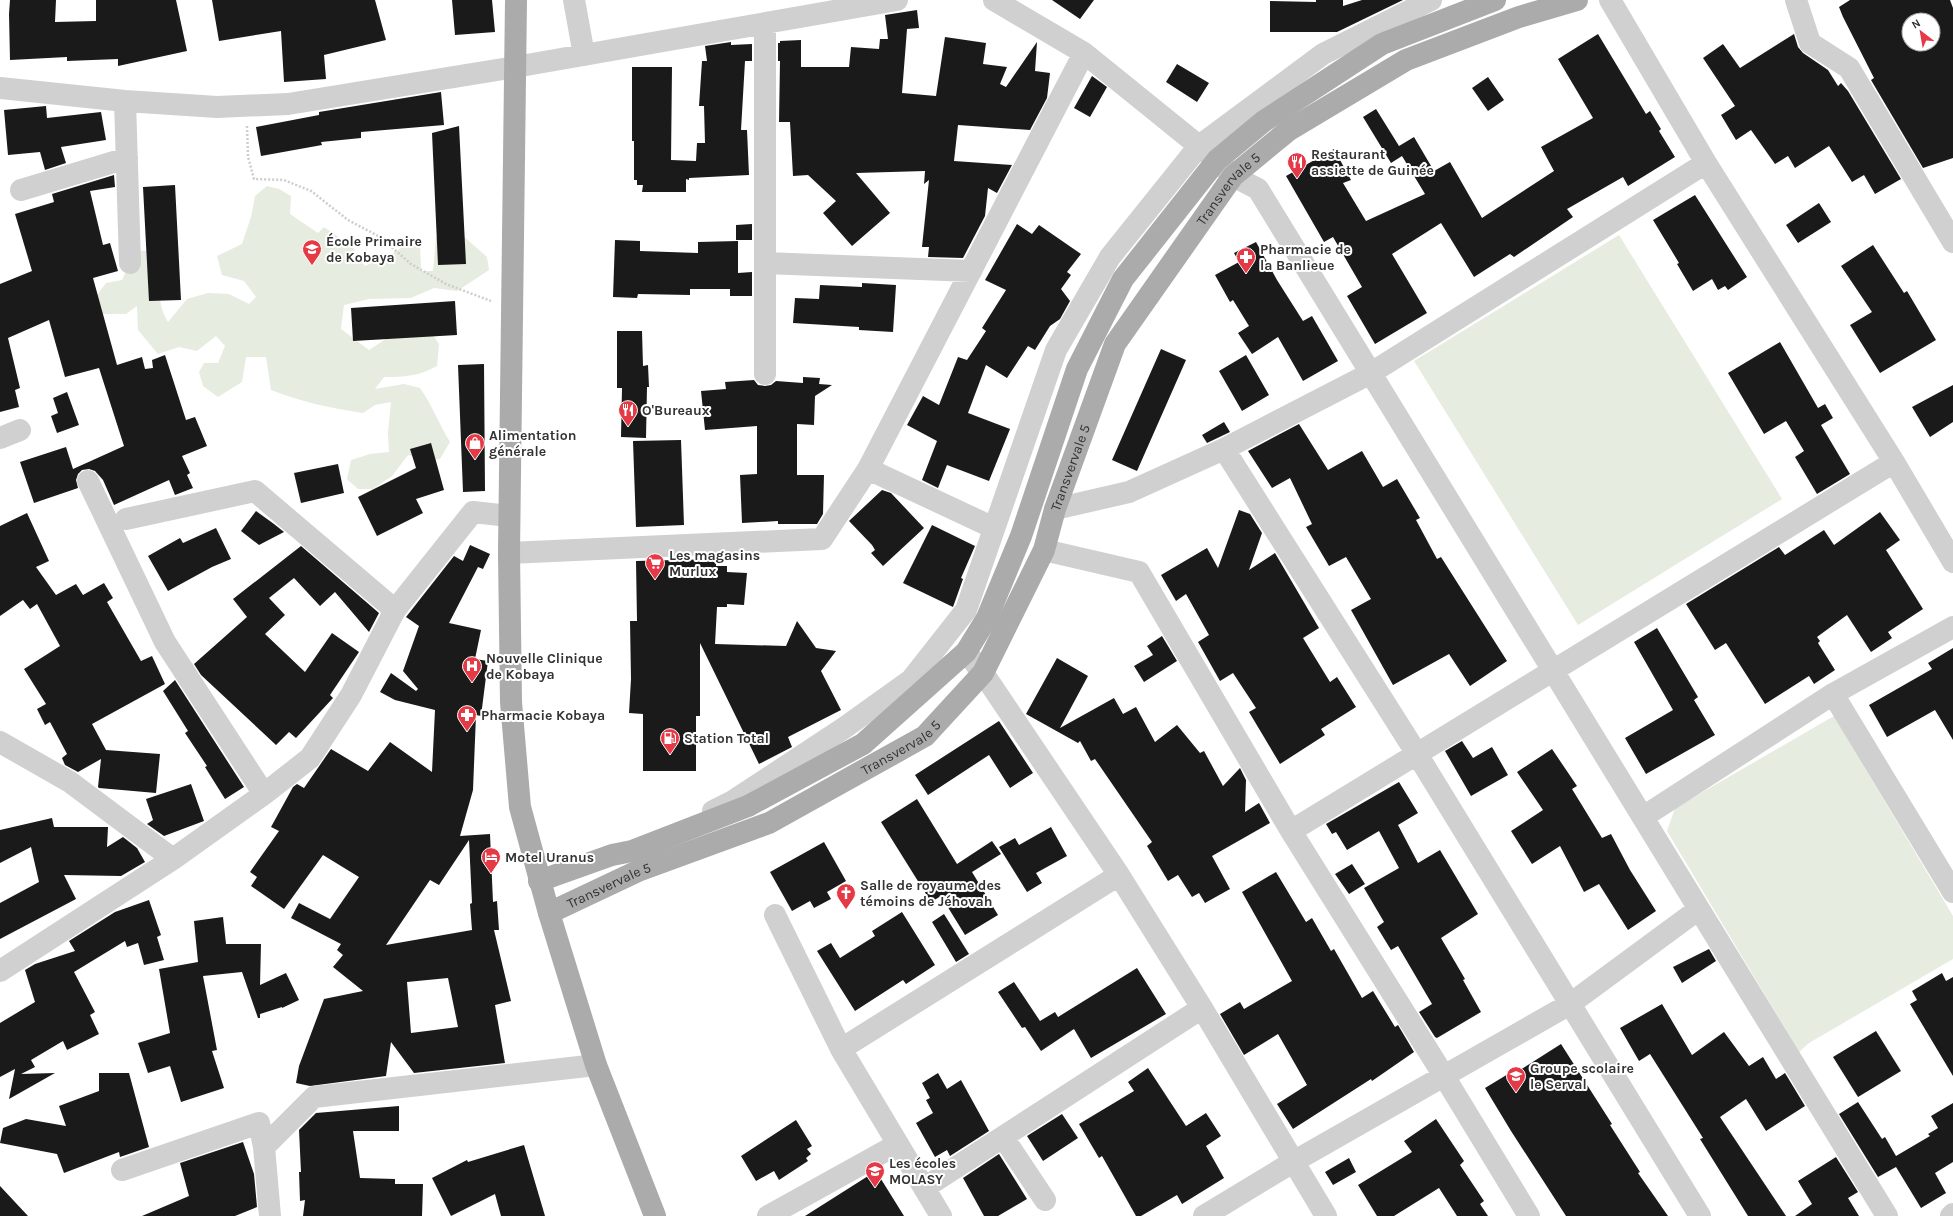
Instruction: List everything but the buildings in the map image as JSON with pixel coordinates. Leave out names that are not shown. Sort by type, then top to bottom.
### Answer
[{"type":"main road","points":[[516,0],[509,553],[511,702],[519,800],[539,880],[596,1065],[655,1216]]},
{"type":"main road","name":"Transvervale 5","points":[[539,880],[612,855],[632,851],[748,806],[863,744],[966,652],[987,618],[1021,536],[1077,369],[1123,279],[1217,160],[1264,121],[1382,44],[1495,0]]},
{"type":"main road","name":"Transvervale 5","points":[[549,913],[638,872],[769,823],[924,736],[983,674],[1044,550],[1055,508],[1115,344],[1233,176],[1289,130],[1406,60],[1519,17],[1577,0]]},
{"type":"street","points":[[574,0],[584,55]]},
{"type":"street","points":[[0,88],[125,101],[217,106],[288,104],[515,67],[897,0]]},
{"type":"street","points":[[994,0],[1084,52],[1217,160],[1233,176],[1258,189],[1887,1216]]},
{"type":"street","name":"Transvervale 5","points":[[632,851],[733,801],[844,728],[911,680],[966,610],[1056,350],[1110,257],[1199,146],[1323,54],[1431,0]]},
{"type":"street","points":[[1610,0],[1706,162],[1894,462],[1953,562]]},
{"type":"street","points":[[1796,0],[1810,43],[1850,68],[1953,242]]},
{"type":"street","points":[[765,23],[765,374]]},
{"type":"street","points":[[509,553],[822,539],[868,469],[1084,52]]},
{"type":"street","points":[[125,101],[130,263]]},
{"type":"street","points":[[21,190],[127,158]]},
{"type":"street","points":[[1055,508],[1129,492],[1224,449],[1371,373],[1706,162]]},
{"type":"street","points":[[765,263],[971,271]]},
{"type":"street","points":[[0,438],[20,430]]},
{"type":"street","points":[[1224,449],[1417,754],[1700,1216]]},
{"type":"street","points":[[1291,831],[1894,462]]},
{"type":"street","points":[[868,469],[994,528]]},
{"type":"street","points":[[88,481],[166,642],[264,794]]},
{"type":"street","points":[[126,519],[255,491],[395,610]]},
{"type":"street","points":[[0,970],[173,859],[264,794],[310,758],[351,695],[395,610],[473,512],[509,516]]},
{"type":"street","points":[[1044,550],[1139,572],[1291,831],[1444,1076],[1529,1216]]},
{"type":"street","points":[[1644,817],[1833,694],[1953,627]]},
{"type":"street","points":[[966,652],[983,674],[1119,875],[1202,1008],[1326,1216]]},
{"type":"street","points":[[1833,694],[1953,892]]},
{"type":"street","points":[[0,742],[70,782],[173,859]]},
{"type":"street","points":[[841,1049],[1119,875]]},
{"type":"street","points":[[1204,1216],[1293,1162],[1570,1004],[1699,909]]},
{"type":"street","points":[[775,915],[841,1049],[941,1216]]},
{"type":"street","points":[[924,1188],[1202,1008]]},
{"type":"street","points":[[264,1147],[314,1097],[596,1065]]},
{"type":"street","points":[[122,1170],[259,1123],[264,1147],[270,1216]]},
{"type":"street","points":[[1003,1137],[1045,1200]]},
{"type":"street","points":[[768,1216],[898,1144]]},
{"type":"path","points":[[247,124],[248,157],[254,179],[284,180],[311,192],[348,220],[380,236],[411,264],[446,284],[496,303]]},
{"type":"shaded area","points":[[267,186],[279,189],[291,196],[290,214],[318,233],[324,227],[352,246],[365,266],[397,251],[409,241],[420,243],[421,271],[433,271],[436,237],[461,234],[487,257],[489,270],[457,291],[434,288],[411,298],[369,299],[344,305],[341,329],[369,350],[395,333],[425,323],[439,344],[437,366],[424,372],[411,375],[384,377],[375,389],[404,384],[420,388],[450,442],[440,459],[428,460],[408,455],[392,476],[373,489],[358,489],[347,479],[351,460],[370,454],[389,452],[388,433],[391,402],[375,405],[363,413],[316,404],[282,394],[271,390],[266,357],[246,357],[242,382],[218,397],[203,386],[199,372],[204,363],[218,363],[225,346],[216,336],[197,351],[179,347],[158,354],[138,330],[137,306],[126,314],[102,314],[92,302],[106,283],[122,280],[136,251],[164,250],[159,287],[161,306],[168,322],[187,299],[208,293],[229,294],[249,304],[256,297],[244,281],[222,275],[217,256],[242,244],[251,217],[255,196]]},
{"type":"shaded area","points":[[1619,235],[1782,499],[1578,625],[1414,361]]},
{"type":"shaded area","points":[[1834,716],[1953,916],[1953,959],[1809,1043],[1799,1052],[1667,831],[1675,808]]},
{"type":"place","name":"Restaurant assiette de Guinée","points":[[1297,179]]},
{"type":"place","name":"École Primaire de Kobaya","points":[[312,266]]},
{"type":"place","name":"Pharmacie de la Banlieue","points":[[1246,274]]},
{"type":"place","name":"O'Bureaux","points":[[628,427]]},
{"type":"place","name":"Alimentation générale","points":[[475,460]]},
{"type":"place","name":"Les magasins Murlux","points":[[655,580]]},
{"type":"place","name":"Nouvelle Clinique de Kobaya","points":[[472,683]]},
{"type":"place","name":"Pharmacie Kobaya","points":[[467,732]]},
{"type":"place","name":"Station Total","points":[[670,755]]},
{"type":"place","name":"Motel Uranus","points":[[491,874]]},
{"type":"place","name":"Salle de royaume des témoins de Jéhovah","points":[[846,910]]},
{"type":"place","name":"Groupe scolaire le Serval","points":[[1516,1093]]},
{"type":"place","name":"Les écoles MOLASY","points":[[875,1188]]}]
